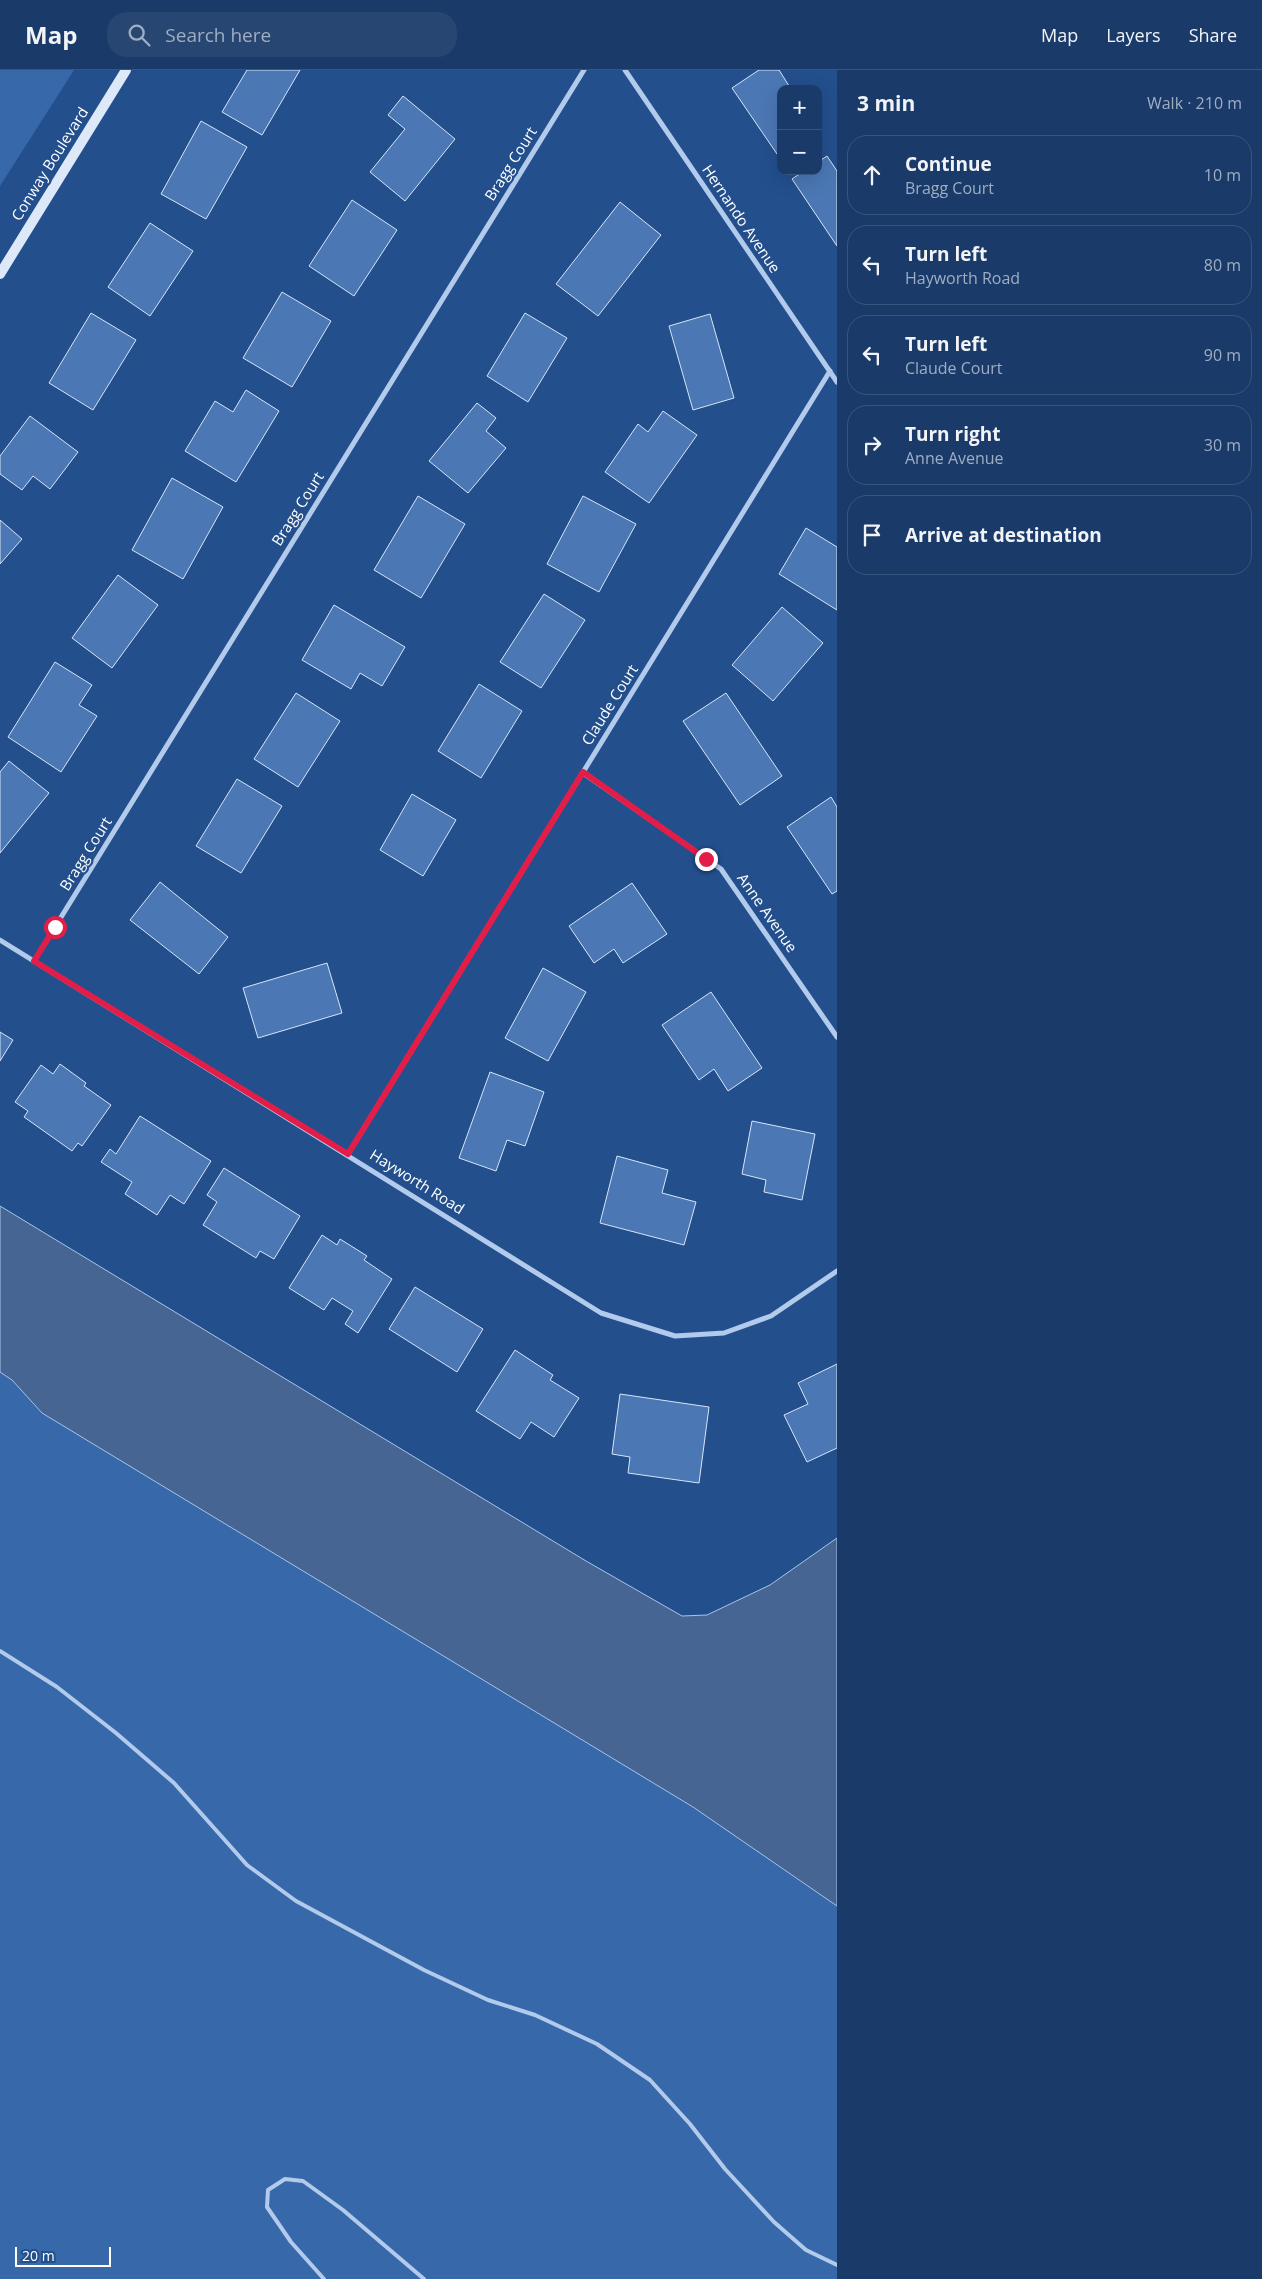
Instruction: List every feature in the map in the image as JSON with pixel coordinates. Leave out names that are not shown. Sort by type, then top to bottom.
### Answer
[{"type":"street","name":"Conway Boulevard","points":[[0,273],[126,70]]},
{"type":"street","name":"Bragg Court","points":[[34,961],[584,70]]},
{"type":"street","name":"Hernando Avenue","points":[[625,70],[837,382]]},
{"type":"street","name":"Claude Court","points":[[348,1154],[830,371]]},
{"type":"street","name":"Anne Avenue","points":[[583,772],[721,869],[837,1037]]},
{"type":"street","name":"Hayworth Road","points":[[0,940],[348,1154],[601,1313],[675,1336],[724,1332],[771,1316],[837,1271]]},
{"type":"lane","points":[[0,1651],[57,1687],[116,1733],[174,1783],[247,1865],[296,1901],[424,1970],[488,2000],[536,2015],[597,2044],[650,2080],[690,2124],[724,2169],[774,2222],[806,2250],[837,2265]]},
{"type":"lane","points":[[324,2279],[291,2242],[267,2207],[268,2190],[285,2179],[303,2181],[343,2210],[424,2279]]},
{"type":"shaded area","points":[[0,70],[74,70],[0,186]]},
{"type":"shaded area","points":[[0,1206],[586,1561],[682,1616],[707,1615],[770,1585],[837,1538],[837,1906],[693,1807],[42,1413],[12,1380],[0,1372]]},
{"type":"shaded area","points":[[0,1372],[12,1380],[42,1413],[693,1807],[837,1906],[837,2279],[0,2279]]},
{"type":"building","points":[[247,70],[300,70],[262,135],[222,112]]},
{"type":"building","points":[[759,70],[779,70],[788,85],[777,85],[777,154],[732,88]]},
{"type":"building","points":[[403,96],[455,139],[405,201],[370,172],[405,129],[388,115]]},
{"type":"building","points":[[201,121],[247,147],[206,219],[161,194]]},
{"type":"building","points":[[827,156],[837,171],[837,246],[792,179],[798,175],[822,175],[822,159]]},
{"type":"building","points":[[352,200],[397,230],[354,296],[309,266]]},
{"type":"building","points":[[620,202],[661,235],[598,316],[556,284]]},
{"type":"building","points":[[150,223],[193,251],[150,316],[108,287]]},
{"type":"building","points":[[282,292],[331,321],[292,387],[243,358]]},
{"type":"building","points":[[91,313],[136,340],[93,410],[49,383]]},
{"type":"building","points":[[525,313],[567,338],[528,402],[487,376]]},
{"type":"building","points":[[710,314],[734,398],[693,410],[669,326]]},
{"type":"building","points":[[246,390],[279,411],[236,482],[185,451],[215,401],[233,412]]},
{"type":"building","points":[[477,403],[496,418],[486,431],[506,448],[468,493],[429,461]]},
{"type":"building","points":[[663,411],[697,435],[649,503],[605,472],[638,424],[648,432]]},
{"type":"building","points":[[30,416],[78,452],[50,489],[33,476],[22,490],[0,474],[0,456]]},
{"type":"building","points":[[172,478],[223,507],[183,579],[132,550]]},
{"type":"building","points":[[418,496],[465,524],[421,598],[374,570]]},
{"type":"building","points":[[583,496],[636,524],[599,592],[547,564]]},
{"type":"building","points":[[0,520],[22,539],[0,564]]},
{"type":"building","points":[[806,528],[837,547],[837,610],[779,574]]},
{"type":"building","points":[[118,575],[158,605],[112,668],[72,638]]},
{"type":"building","points":[[544,594],[585,620],[541,688],[500,662]]},
{"type":"building","points":[[334,605],[405,647],[382,686],[360,673],[351,689],[302,660]]},
{"type":"building","points":[[782,607],[823,643],[773,701],[732,665]]},
{"type":"building","points":[[55,662],[92,685],[79,705],[97,716],[61,772],[8,737]]},
{"type":"building","points":[[479,684],[522,711],[481,778],[438,751]]},
{"type":"building","points":[[296,693],[340,721],[298,787],[254,759]]},
{"type":"building","points":[[726,693],[782,776],[740,805],[683,721]]},
{"type":"building","points":[[9,761],[49,793],[0,853],[0,772]]},
{"type":"building","points":[[237,779],[282,806],[241,873],[196,846]]},
{"type":"building","points":[[412,794],[456,820],[423,876],[380,850]]},
{"type":"building","points":[[831,797],[837,807],[837,891],[832,894],[787,827]]},
{"type":"building","points":[[160,882],[228,937],[199,974],[130,920]]},
{"type":"building","points":[[632,883],[667,934],[623,963],[614,949],[594,963],[569,926]]},
{"type":"building","points":[[327,963],[342,1013],[258,1038],[243,988]]},
{"type":"building","points":[[543,968],[586,992],[548,1061],[505,1038]]},
{"type":"building","points":[[711,992],[762,1068],[728,1091],[714,1069],[699,1080],[662,1025]]},
{"type":"building","points":[[0,1032],[13,1040],[0,1061]]},
{"type":"building","points":[[60,1064],[86,1083],[84,1086],[111,1105],[82,1146],[78,1143],[72,1151],[24,1117],[28,1111],[15,1102],[41,1065],[53,1074]]},
{"type":"building","points":[[490,1072],[544,1092],[525,1146],[507,1140],[496,1171],[459,1158]]},
{"type":"building","points":[[140,1116],[211,1161],[184,1204],[170,1195],[157,1215],[125,1194],[132,1182],[101,1162],[110,1149],[116,1154]]},
{"type":"building","points":[[752,1121],[815,1134],[802,1200],[764,1192],[766,1180],[742,1174]]},
{"type":"building","points":[[617,1156],[668,1170],[662,1193],[696,1202],[684,1245],[600,1223]]},
{"type":"building","points":[[224,1168],[300,1216],[274,1259],[260,1251],[256,1258],[203,1225],[217,1202],[207,1195]]},
{"type":"building","points":[[322,1235],[337,1245],[340,1239],[367,1256],[364,1260],[392,1279],[358,1333],[345,1324],[353,1311],[332,1298],[324,1310],[289,1288]]},
{"type":"building","points":[[415,1287],[483,1329],[457,1372],[389,1329]]},
{"type":"building","points":[[515,1350],[553,1375],[550,1380],[579,1398],[554,1437],[531,1422],[520,1439],[476,1411]]},
{"type":"building","points":[[837,1364],[837,1448],[807,1462],[784,1415],[808,1404],[798,1383]]},
{"type":"building","points":[[620,1394],[709,1407],[699,1483],[628,1473],[630,1457],[612,1454]]},
{"type":"route","points":[[55,927],[34,961],[348,1154],[583,772],[706,859]]}]
